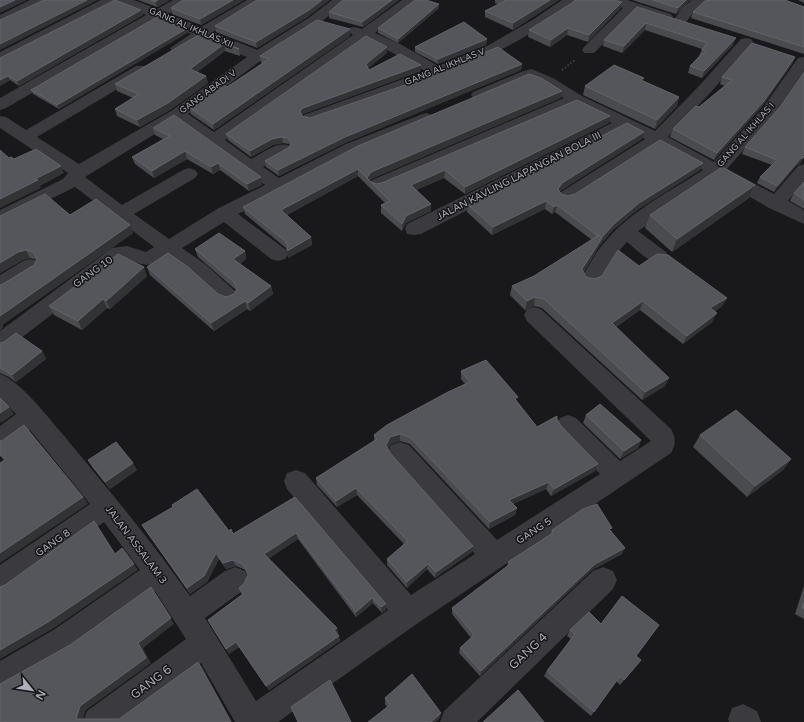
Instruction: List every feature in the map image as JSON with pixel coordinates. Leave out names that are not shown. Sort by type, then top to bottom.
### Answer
[{"type":"street","points":[[0,21],[41,0]]},
{"type":"street","points":[[0,58],[112,0]]},
{"type":"street","name":"GANG AL IKHLAS XII","points":[[122,0],[258,56]]},
{"type":"street","points":[[0,106],[183,0]]},
{"type":"street","points":[[26,137],[257,0]]},
{"type":"street","name":"GANG ABADI V","points":[[278,187],[252,166],[177,114],[258,56],[315,20],[341,0]]},
{"type":"street","points":[[214,140],[283,90],[300,80],[366,34],[411,0]]},
{"type":"street","name":"GANG AL IKHLAS V","points":[[310,118],[437,72],[486,45],[539,22],[571,0]]},
{"type":"street","points":[[614,0],[695,26]]},
{"type":"street","points":[[680,21],[687,12],[701,0]]},
{"type":"street","points":[[589,50],[633,6]]},
{"type":"street","points":[[315,20],[366,34],[395,48],[437,72]]},
{"type":"street","points":[[567,196],[658,138],[705,89],[746,42]]},
{"type":"street","name":"GANG AL IKHLAS I","points":[[591,279],[610,248],[638,221],[716,170],[768,112],[799,59]]},
{"type":"street","points":[[462,103],[531,74],[576,99],[658,138],[804,218]]},
{"type":"street","points":[[378,184],[576,99]]},
{"type":"street","name":"GANG 10","points":[[0,342],[119,253],[130,253],[145,260],[150,259],[224,213],[278,187],[352,148],[440,112]]},
{"type":"street","points":[[0,218],[69,183],[77,175],[177,114]]},
{"type":"street","points":[[0,122],[26,137],[77,175],[122,213],[198,269],[228,296]]},
{"type":"street","name":"JALAN KAVLING LAPANGAN BOLA III","points":[[414,229],[624,123]]},
{"type":"street","points":[[252,166],[282,150]]},
{"type":"street","points":[[776,204],[804,170]]},
{"type":"street","points":[[122,213],[189,174]]},
{"type":"street","points":[[224,213],[278,254]]},
{"type":"street","points":[[626,232],[659,257]]},
{"type":"street","points":[[0,285],[30,266]]},
{"type":"street","name":"GANG 5","points":[[252,722],[408,613],[663,446],[663,436],[534,315]]},
{"type":"street","name":"JALAN ASSALAM 3","points":[[0,384],[32,415],[107,506],[158,573],[205,642],[252,722]]},
{"type":"street","points":[[0,439],[32,415]]},
{"type":"street","points":[[568,425],[618,476]]},
{"type":"street","points":[[400,452],[495,557]]},
{"type":"street","points":[[296,481],[408,613]]},
{"type":"street","name":"GANG 8","points":[[0,581],[107,506]]},
{"type":"street","points":[[0,676],[65,639],[158,573]]},
{"type":"street","points":[[186,615],[235,580]]},
{"type":"street","name":"GANG 4","points":[[455,722],[603,580]]},
{"type":"street","name":"GANG 6","points":[[98,722],[205,642]]},
{"type":"path","points":[[546,81],[589,50]]},
{"type":"building","points":[[0,0],[15,0],[0,7]]},
{"type":"building","points":[[44,0],[87,0],[0,44],[0,20]]},
{"type":"building","points":[[115,0],[141,10],[17,81],[8,76],[0,80],[0,58]]},
{"type":"building","points":[[183,0],[233,0],[200,19],[171,8]]},
{"type":"building","points":[[257,0],[322,0],[309,10],[256,42],[215,26]]},
{"type":"building","points":[[343,0],[392,0],[362,22],[329,12]]},
{"type":"building","points":[[415,0],[426,0],[439,4],[398,39],[378,28]]},
{"type":"building","points":[[504,0],[550,0],[513,23],[485,11],[505,1]]},
{"type":"building","points":[[575,0],[614,0],[622,2],[589,35],[568,28],[551,40],[529,30],[572,3]]},
{"type":"building","points":[[653,0],[686,0],[678,8]]},
{"type":"building","points":[[706,0],[785,0],[804,7],[804,47],[693,12]]},
{"type":"building","points":[[637,7],[736,38],[704,71],[690,66],[705,51],[702,50],[707,43],[646,23],[624,46],[604,40]]},
{"type":"building","points":[[157,17],[186,29],[57,105],[31,90]]},
{"type":"building","points":[[317,20],[350,29],[213,124],[189,107],[221,84],[227,87],[269,59],[260,56]]},
{"type":"building","points":[[464,22],[487,39],[438,59],[415,47]]},
{"type":"building","points":[[202,33],[239,49],[224,44],[190,69],[206,76],[168,103],[137,120],[115,109],[139,94],[115,84]]},
{"type":"building","points":[[366,36],[387,47],[366,64],[369,70],[400,54],[421,65],[303,108],[300,111],[302,116],[310,118],[408,84],[498,47],[522,64],[345,137],[278,170],[265,161],[288,148],[292,143],[288,138],[282,137],[272,139],[250,151],[226,134]]},
{"type":"building","points":[[752,43],[795,57],[764,101],[717,153],[673,129],[696,106],[699,107],[732,80],[722,77]]},
{"type":"building","points":[[614,65],[644,78],[641,80],[679,97],[657,120],[585,86]]},
{"type":"building","points":[[804,72],[804,154],[802,156],[804,157],[800,159],[777,186],[760,177],[777,160],[745,147],[780,107]]},
{"type":"building","points":[[529,74],[541,78],[562,91],[371,172],[367,178],[358,169],[281,210],[311,237],[287,251],[288,246],[285,241],[243,207],[358,146]]},
{"type":"building","points":[[577,100],[610,116],[465,187],[445,170],[411,185],[431,204],[406,216],[402,224],[381,205],[390,201],[371,182],[377,184],[384,182]]},
{"type":"building","points":[[174,115],[261,177],[247,184],[218,163],[211,167],[185,151],[152,171],[132,157],[170,136],[153,128]]},
{"type":"building","points":[[627,123],[644,132],[562,183],[558,189],[561,194],[568,196],[575,194],[660,140],[703,163],[639,203],[601,237],[557,205],[554,207],[546,201],[493,227],[468,205]]},
{"type":"building","points":[[36,149],[61,166],[35,179],[38,180],[0,199],[0,150],[9,158],[11,157],[14,159]]},
{"type":"building","points":[[722,167],[755,185],[677,239],[650,215]]},
{"type":"building","points":[[804,182],[804,200],[794,193]]},
{"type":"building","points":[[45,194],[70,215],[96,199],[130,225],[0,316],[0,285],[34,265],[37,259],[33,252],[26,250],[18,252],[0,263],[0,216]]},
{"type":"building","points":[[219,233],[245,251],[233,259],[271,286],[248,303],[245,301],[211,323],[147,267],[168,253],[188,267],[218,294],[226,297],[234,294],[237,289],[234,282],[195,249]]},
{"type":"building","points":[[599,235],[602,238],[582,269],[586,277],[594,279],[602,276],[618,250],[639,266],[657,254],[668,255],[727,298],[710,308],[717,313],[687,336],[643,301],[612,323],[669,378],[645,392],[544,299],[535,297],[527,301],[512,286],[534,276]]},
{"type":"building","points":[[118,254],[144,267],[106,301],[103,299],[78,321],[49,306]]},
{"type":"building","points":[[16,333],[42,351],[12,375],[0,368],[0,343],[4,342]]},
{"type":"building","points":[[486,360],[518,397],[515,399],[537,427],[557,416],[561,426],[598,464],[554,489],[549,482],[509,500],[517,508],[490,522],[410,437],[400,434],[390,437],[386,445],[390,453],[473,546],[436,572],[428,564],[407,582],[387,559],[408,541],[356,488],[336,501],[316,478],[377,439],[374,435],[387,425],[448,392],[470,382],[461,371]]},
{"type":"building","points":[[0,398],[9,407],[0,413]]},
{"type":"building","points":[[600,404],[641,440],[624,451],[586,415]]},
{"type":"building","points":[[736,410],[791,459],[755,486],[700,435]]},
{"type":"building","points":[[24,425],[83,497],[0,553],[0,463],[6,459],[0,454],[0,441]]},
{"type":"building","points":[[116,442],[133,463],[105,482],[88,460]]},
{"type":"building","points":[[197,489],[229,531],[231,529],[233,534],[295,497],[386,604],[381,607],[372,598],[356,612],[296,533],[264,554],[337,628],[334,630],[339,636],[266,686],[236,642],[226,649],[208,620],[243,594],[239,588],[244,584],[248,575],[243,564],[233,560],[223,563],[216,553],[204,576],[187,588],[142,525],[173,507],[172,505]]},
{"type":"building","points":[[597,504],[612,528],[609,529],[625,548],[595,564],[481,671],[460,648],[474,635],[452,608],[510,564],[508,562],[553,533],[552,530],[583,509]]},
{"type":"building","points":[[94,521],[115,554],[122,548],[134,564],[48,622],[0,650],[0,587],[5,585]]},
{"type":"building","points":[[151,587],[171,618],[138,643],[146,658],[80,706],[76,719],[119,719],[198,662],[231,722],[0,722],[0,684],[70,645]]},
{"type":"building","points":[[622,596],[659,625],[636,656],[641,660],[624,680],[620,676],[594,712],[547,671],[575,634],[570,630],[589,612],[601,624]]},
{"type":"building","points":[[412,674],[441,713],[431,722],[368,722],[390,705],[385,698]]},
{"type":"building","points":[[330,680],[351,722],[298,722],[291,707]]},
{"type":"building","points":[[518,690],[544,722],[483,722]]}]
